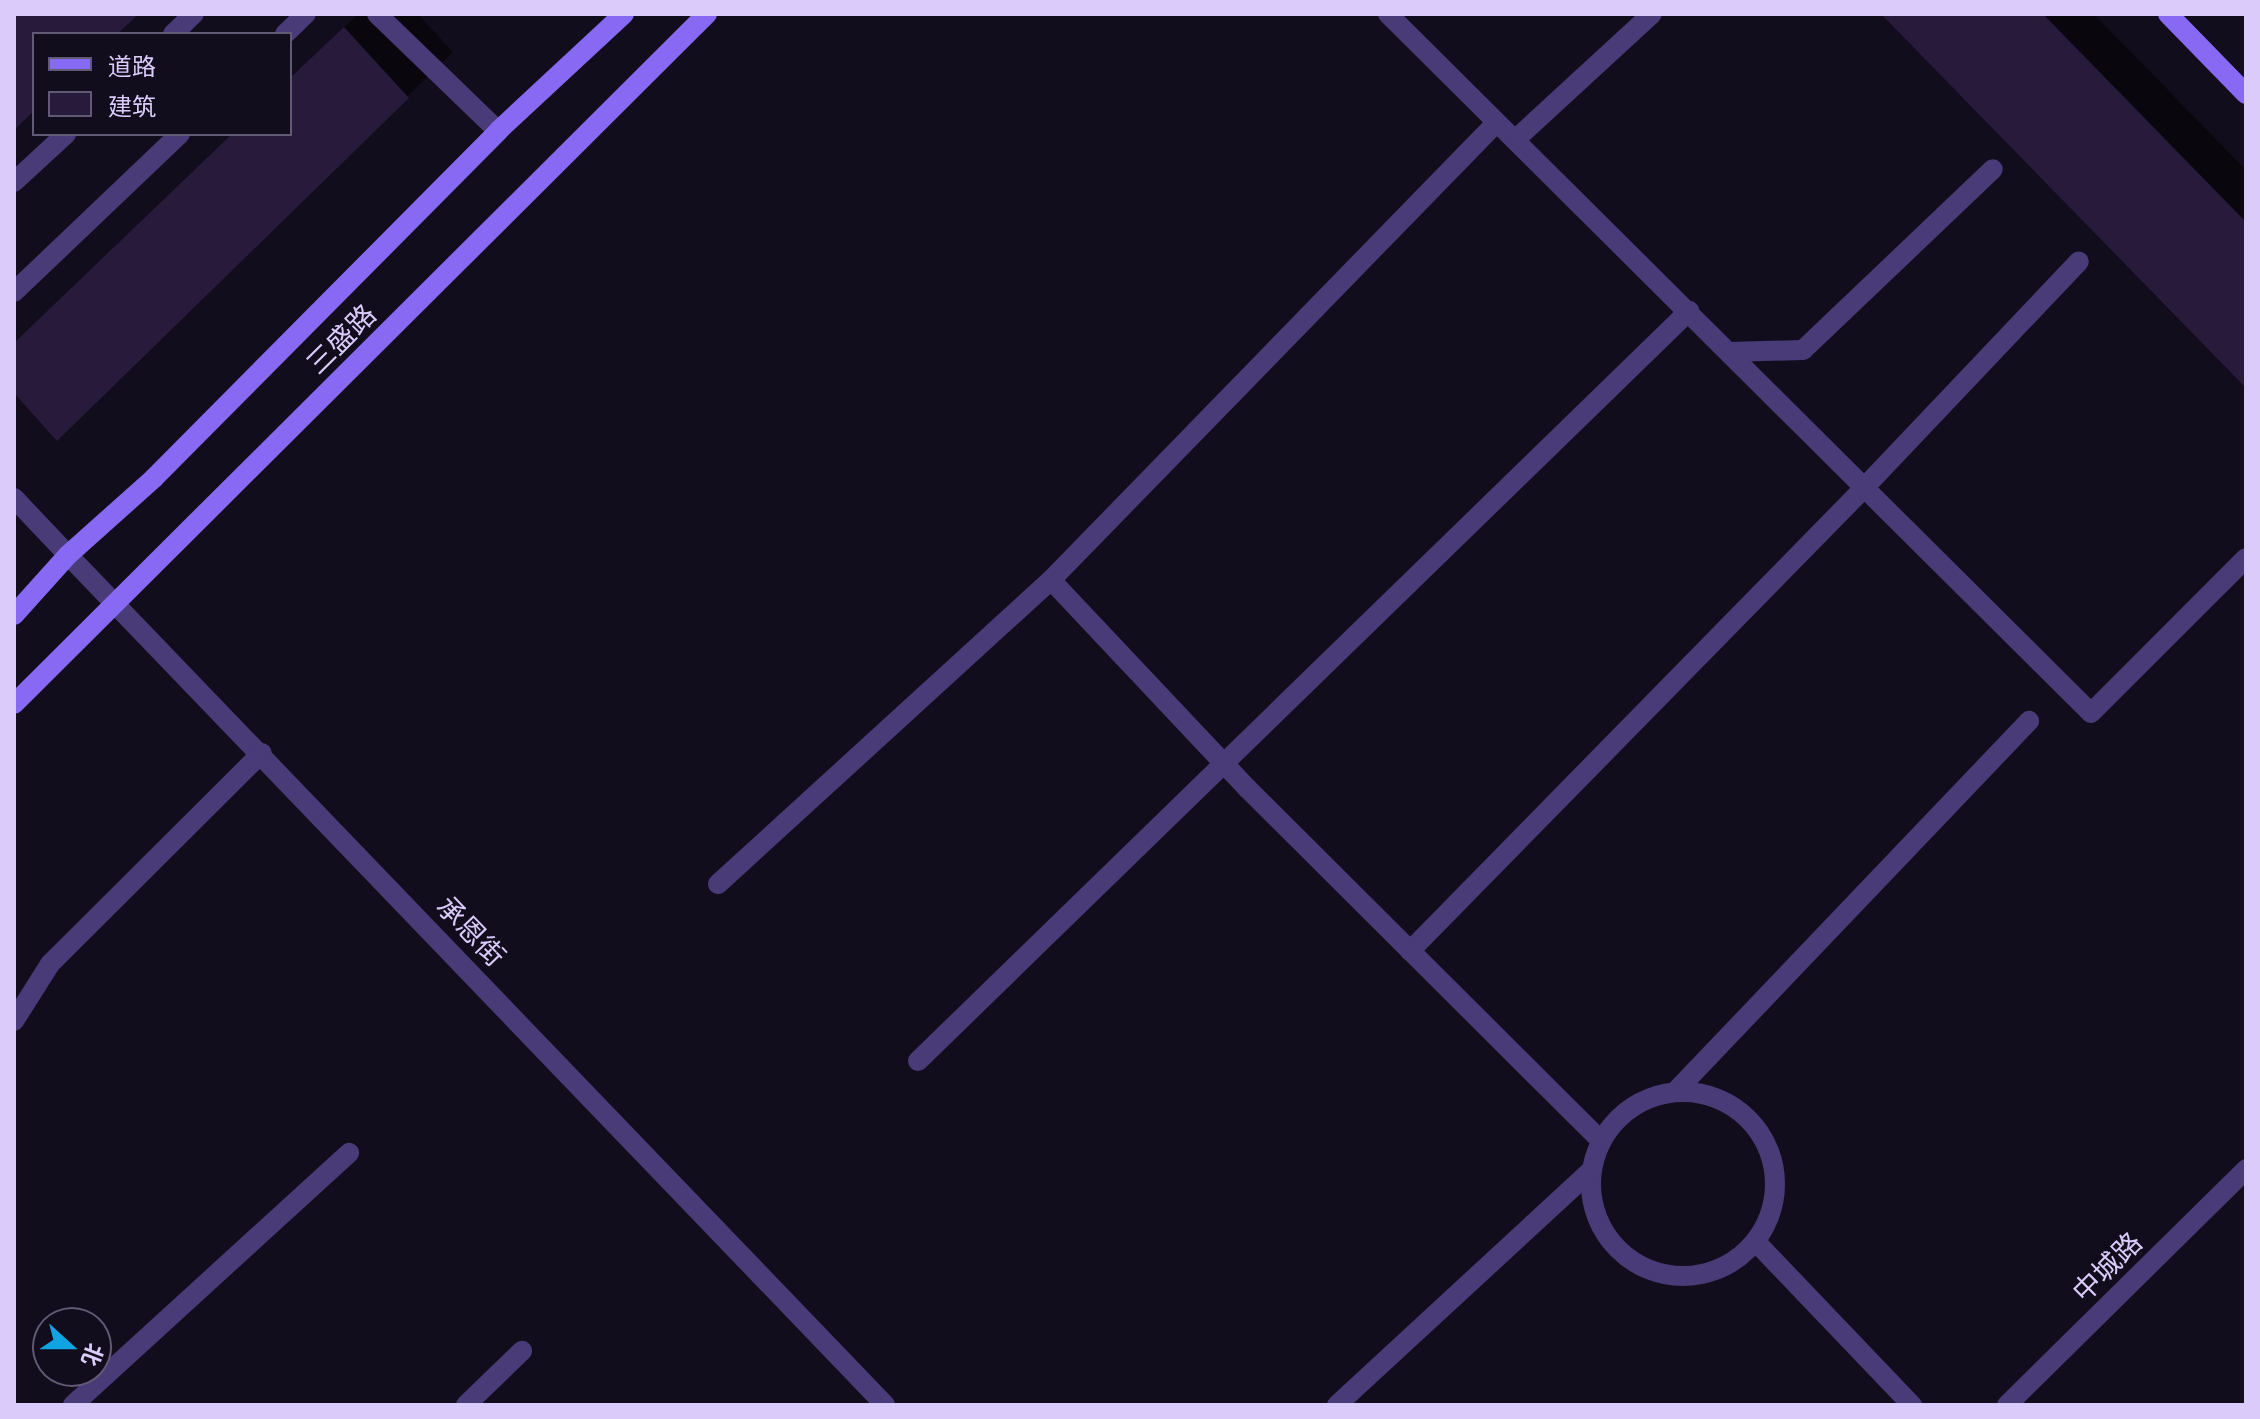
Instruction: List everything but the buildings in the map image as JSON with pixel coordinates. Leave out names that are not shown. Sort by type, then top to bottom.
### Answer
[{"type":"main road","name":"三盛路","points":[[14,615],[68,555],[154,478],[498,131],[624,14]]},
{"type":"main road","name":"三盛路","points":[[14,704],[707,14]]},
{"type":"main road","points":[[2168,14],[2246,94]]},
{"type":"street","points":[[175,32],[194,14]]},
{"type":"street","points":[[287,32],[306,14]]},
{"type":"street","points":[[377,14],[498,131]]},
{"type":"street","points":[[1388,14],[1496,123],[1517,138],[1862,490],[2091,713],[2246,558]]},
{"type":"street","points":[[1517,138],[1652,14]]},
{"type":"street","points":[[718,884],[1051,580],[1496,123]]},
{"type":"street","points":[[14,182],[64,136]]},
{"type":"street","points":[[14,292],[178,136]]},
{"type":"street","points":[[1730,352],[1803,350],[1993,169]]},
{"type":"street","points":[[1410,951],[1862,490],[2079,261]]},
{"type":"street","points":[[918,1061],[1689,311]]},
{"type":"street","name":"承恩街","points":[[14,498],[885,1405]]},
{"type":"street","points":[[1051,580],[1225,765],[1601,1141]]},
{"type":"street","points":[[1675,1092],[2029,721]]},
{"type":"street","points":[[14,1021],[50,964],[262,753]]},
{"type":"street","points":[[1675,1092],[1705,1094],[1734,1106],[1764,1140],[1776,1185],[1771,1215],[1756,1242],[1734,1262],[1706,1274],[1675,1276],[1646,1269],[1621,1253],[1602,1229],[1592,1200],[1592,1170],[1601,1141],[1619,1118],[1644,1100],[1675,1092]]},
{"type":"street","points":[[73,1405],[349,1153]]},
{"type":"street","name":"中城路","points":[[2007,1405],[2246,1169]]},
{"type":"street","points":[[1337,1405],[1592,1170]]},
{"type":"street","points":[[1756,1242],[1912,1405]]},
{"type":"street","points":[[466,1405],[522,1351]]}]
